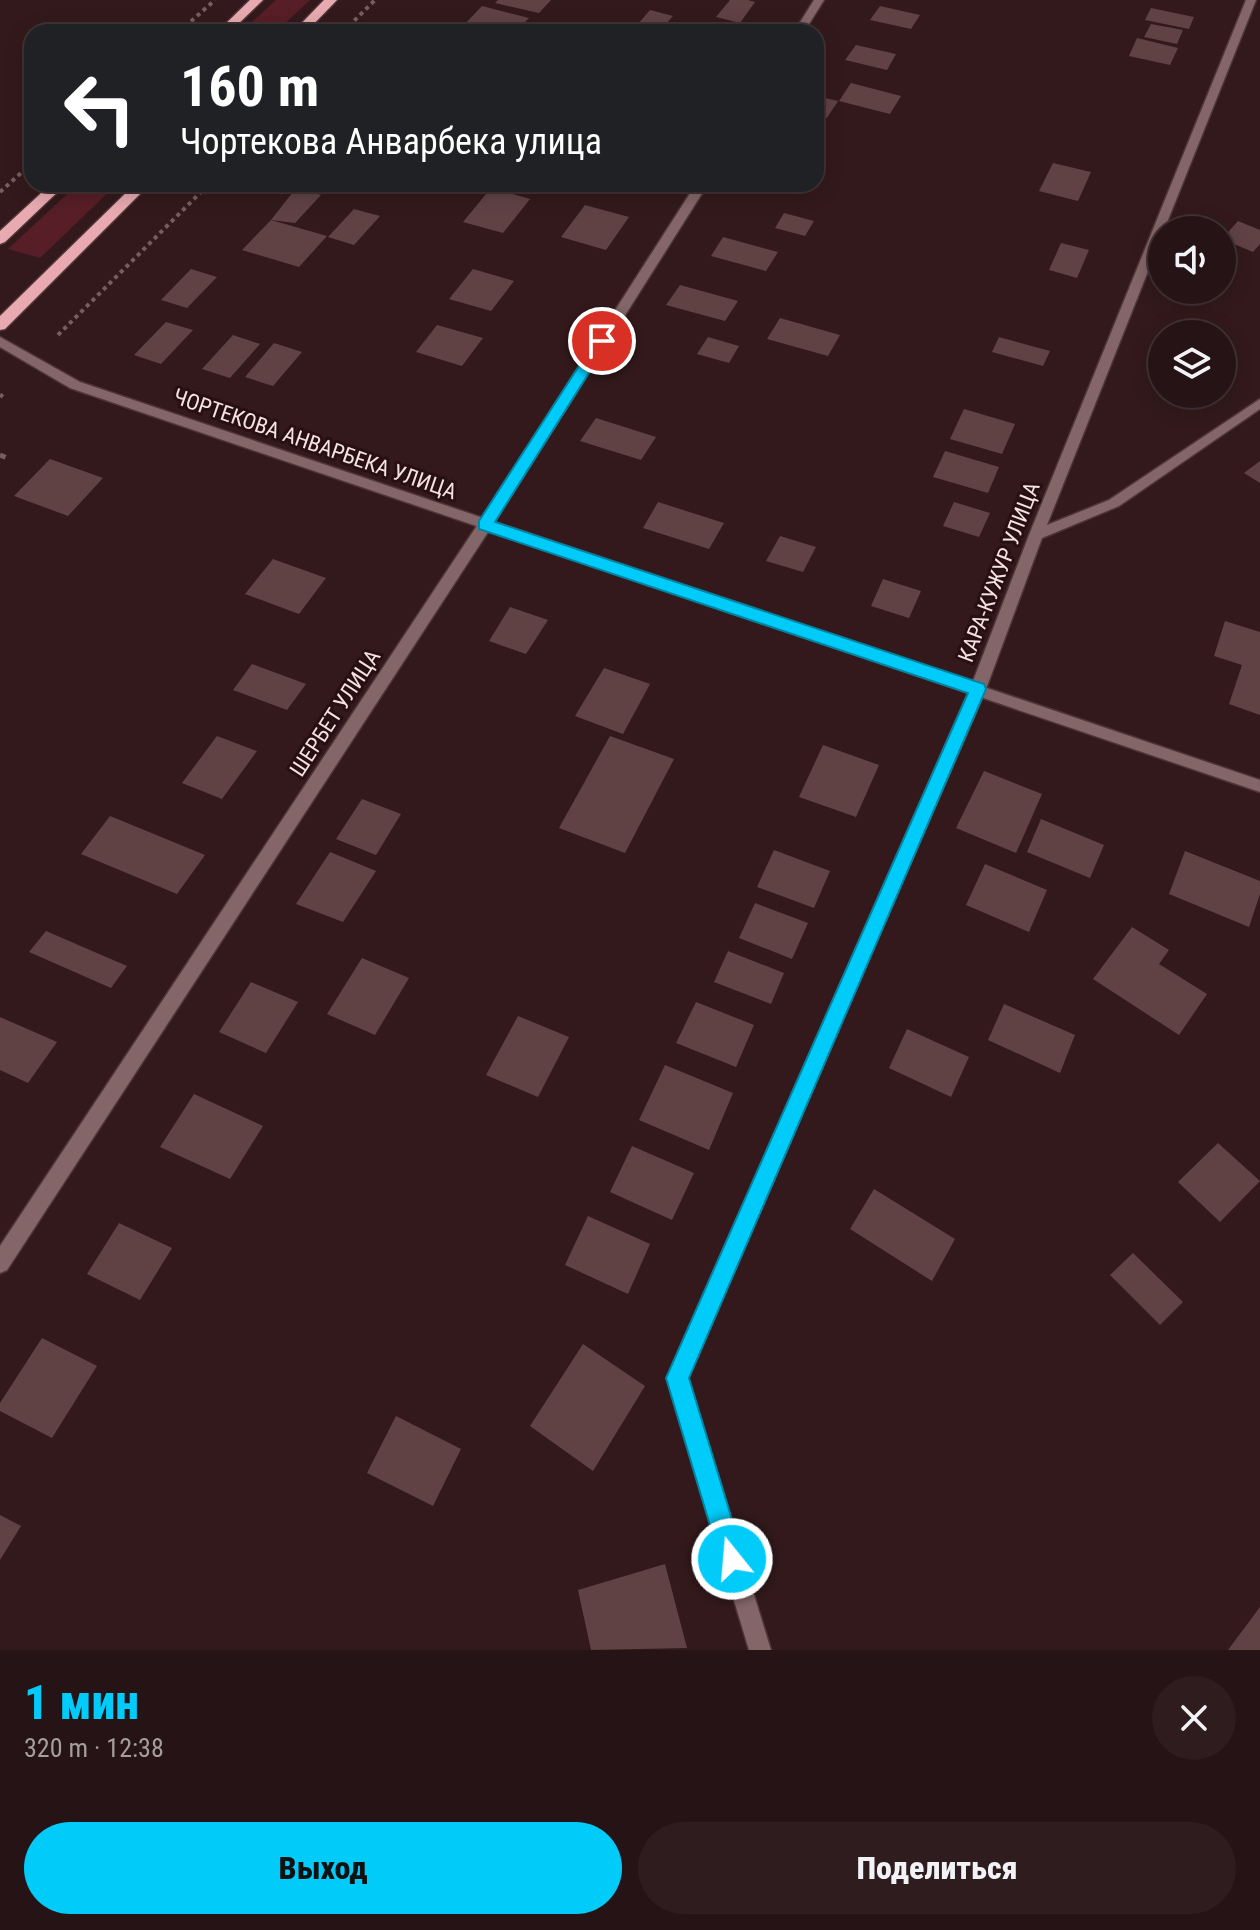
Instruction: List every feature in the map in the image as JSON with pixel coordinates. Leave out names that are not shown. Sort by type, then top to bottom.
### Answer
[{"type":"main road","points":[[232,24],[257,0]]},
{"type":"main road","points":[[307,24],[331,0]]},
{"type":"main road","points":[[0,239],[50,192]]},
{"type":"main road","points":[[0,325],[135,192]]},
{"type":"street","points":[[804,24],[819,0]]},
{"type":"street","name":"КАРА-КУЖУР УЛИЦА","points":[[760,1650],[677,1378],[978,689],[1036,535],[1251,0]]},
{"type":"street","name":"ШЕРБЕТ УЛИЦА","points":[[0,1263],[485,525],[697,192]]},
{"type":"street","name":"ЧОРТЕКОВА АНВАРБЕКА УЛИЦА","points":[[0,341],[75,385],[1260,786]]},
{"type":"street","points":[[1036,535],[1114,503],[1260,403]]},
{"type":"path","points":[[188,24],[215,0]]},
{"type":"path","points":[[351,24],[375,0]]},
{"type":"path","points":[[0,192],[24,170]]},
{"type":"path","points":[[58,335],[201,192]]},
{"type":"path","points":[[0,397],[5,392]]},
{"type":"path","points":[[0,455],[10,459]]},
{"type":"shaded area","points":[[276,0],[310,0],[284,24],[250,24]]},
{"type":"shaded area","points":[[69,192],[109,192],[40,258],[8,249]]},
{"type":"building","points":[[498,0],[551,0],[539,13],[495,3]]},
{"type":"building","points":[[730,0],[755,2],[740,23],[716,17]]},
{"type":"building","points":[[482,6],[529,18],[523,24],[465,24]]},
{"type":"building","points":[[880,6],[920,15],[911,29],[870,20]]},
{"type":"building","points":[[1151,8],[1194,17],[1189,29],[1145,20]]},
{"type":"building","points":[[650,10],[673,16],[666,24],[638,24]]},
{"type":"building","points":[[1151,24],[1183,30],[1177,44],[1144,37]]},
{"type":"building","points":[[1137,38],[1178,48],[1170,65],[1129,56]]},
{"type":"building","points":[[856,45],[896,54],[887,70],[845,60]]},
{"type":"building","points":[[851,83],[901,96],[890,114],[839,101]]},
{"type":"building","points":[[824,98],[838,101],[827,118],[824,117]]},
{"type":"building","points":[[1053,163],[1091,172],[1078,201],[1039,191]]},
{"type":"building","points":[[293,192],[321,195],[295,223],[271,220]]},
{"type":"building","points":[[488,192],[505,192],[530,199],[503,233],[463,222]]},
{"type":"building","points":[[585,205],[629,217],[606,250],[561,237]]},
{"type":"building","points":[[354,209],[380,216],[354,245],[328,237]]},
{"type":"building","points":[[784,213],[814,221],[805,236],[775,228]]},
{"type":"building","points":[[271,220],[327,236],[299,267],[242,250]]},
{"type":"building","points":[[1238,221],[1260,230],[1260,244],[1253,252],[1236,245]]},
{"type":"building","points":[[723,237],[778,252],[766,271],[711,256]]},
{"type":"building","points":[[1061,243],[1089,250],[1077,278],[1049,270]]},
{"type":"building","points":[[191,269],[217,277],[187,308],[161,300]]},
{"type":"building","points":[[473,269],[514,281],[491,311],[449,299]]},
{"type":"building","points":[[680,285],[738,301],[725,321],[666,305]]},
{"type":"building","points":[[780,318],[840,335],[828,356],[767,339]]},
{"type":"building","points":[[166,322],[193,330],[161,364],[134,355]]},
{"type":"building","points":[[437,325],[483,338],[462,366],[416,352]]},
{"type":"building","points":[[233,335],[260,344],[230,378],[202,369]]},
{"type":"building","points":[[708,337],[739,346],[729,363],[697,354]]},
{"type":"building","points":[[999,337],[1050,351],[1043,366],[992,352]]},
{"type":"building","points":[[274,343],[302,352],[273,386],[245,377]]},
{"type":"building","points":[[964,409],[1015,424],[1002,454],[950,439]]},
{"type":"building","points":[[596,418],[656,437],[641,460],[580,441]]},
{"type":"building","points":[[945,451],[999,467],[988,493],[933,477]]},
{"type":"building","points":[[50,459],[103,478],[68,516],[14,496]]},
{"type":"building","points":[[1260,461],[1260,483],[1244,473]]},
{"type":"building","points":[[658,502],[724,523],[709,549],[643,528]]},
{"type":"building","points":[[954,502],[990,513],[979,537],[943,526]]},
{"type":"building","points":[[780,536],[816,547],[803,572],[766,561]]},
{"type":"building","points":[[273,559],[326,578],[299,614],[245,594]]},
{"type":"building","points":[[883,579],[921,591],[909,618],[871,606]]},
{"type":"building","points":[[510,607],[548,620],[526,654],[489,641]]},
{"type":"building","points":[[1225,621],[1260,632],[1260,715],[1229,704],[1242,665],[1214,656]]},
{"type":"building","points":[[252,664],[306,684],[287,710],[233,690]]},
{"type":"building","points":[[604,668],[650,684],[623,734],[575,716]]},
{"type":"building","points":[[217,736],[257,751],[222,799],[182,783]]},
{"type":"building","points":[[610,736],[674,759],[625,853],[559,828]]},
{"type":"building","points":[[823,745],[879,765],[856,817],[799,797]]},
{"type":"building","points":[[984,771],[1042,794],[1016,853],[956,828]]},
{"type":"building","points":[[362,799],[401,814],[376,855],[336,839]]},
{"type":"building","points":[[110,816],[205,855],[177,894],[81,854]]},
{"type":"building","points":[[1041,819],[1104,845],[1090,878],[1027,852]]},
{"type":"building","points":[[774,850],[830,871],[814,908],[757,887]]},
{"type":"building","points":[[1185,851],[1260,881],[1260,894],[1249,927],[1169,894]]},
{"type":"building","points":[[330,852],[376,871],[343,922],[296,904]]},
{"type":"building","points":[[985,864],[1047,890],[1029,932],[966,905]]},
{"type":"building","points":[[755,903],[808,923],[792,959],[739,938]]},
{"type":"building","points":[[1132,927],[1169,950],[1159,964],[1207,994],[1179,1035],[1093,979]]},
{"type":"building","points":[[46,931],[127,966],[111,988],[29,952]]},
{"type":"building","points":[[728,951],[784,973],[771,1004],[714,982]]},
{"type":"building","points":[[362,958],[409,978],[375,1035],[327,1014]]},
{"type":"building","points":[[251,982],[298,1002],[266,1053],[219,1032]]},
{"type":"building","points":[[696,1002],[754,1025],[736,1067],[676,1043]]},
{"type":"building","points":[[1004,1004],[1075,1035],[1060,1073],[988,1040]]},
{"type":"building","points":[[518,1016],[569,1037],[538,1097],[486,1075]]},
{"type":"building","points":[[0,1017],[57,1042],[28,1083],[0,1070]]},
{"type":"building","points":[[907,1029],[969,1057],[951,1097],[889,1068]]},
{"type":"building","points":[[665,1065],[733,1093],[709,1150],[639,1120]]},
{"type":"building","points":[[194,1094],[263,1126],[230,1179],[160,1147]]},
{"type":"building","points":[[1218,1143],[1260,1181],[1220,1222],[1178,1182]]},
{"type":"building","points":[[632,1146],[694,1173],[672,1220],[610,1192]]},
{"type":"building","points":[[874,1189],[955,1239],[932,1281],[850,1229]]},
{"type":"building","points":[[588,1216],[650,1244],[628,1294],[565,1265]]},
{"type":"building","points":[[119,1223],[172,1248],[140,1300],[87,1274]]},
{"type":"building","points":[[1133,1253],[1183,1302],[1160,1325],[1110,1275]]},
{"type":"building","points":[[42,1338],[97,1366],[52,1438],[0,1411],[0,1403]]},
{"type":"building","points":[[583,1344],[645,1386],[593,1471],[530,1426]]},
{"type":"building","points":[[396,1416],[461,1449],[433,1506],[367,1473]]},
{"type":"building","points":[[0,1515],[21,1526],[0,1560]]},
{"type":"building","points":[[665,1564],[687,1648],[591,1650],[578,1590]]},
{"type":"building","points":[[1260,1607],[1260,1650],[1228,1650]]},
{"type":"route","points":[[602,341],[485,525],[978,689],[677,1378],[732,1559]]}]
